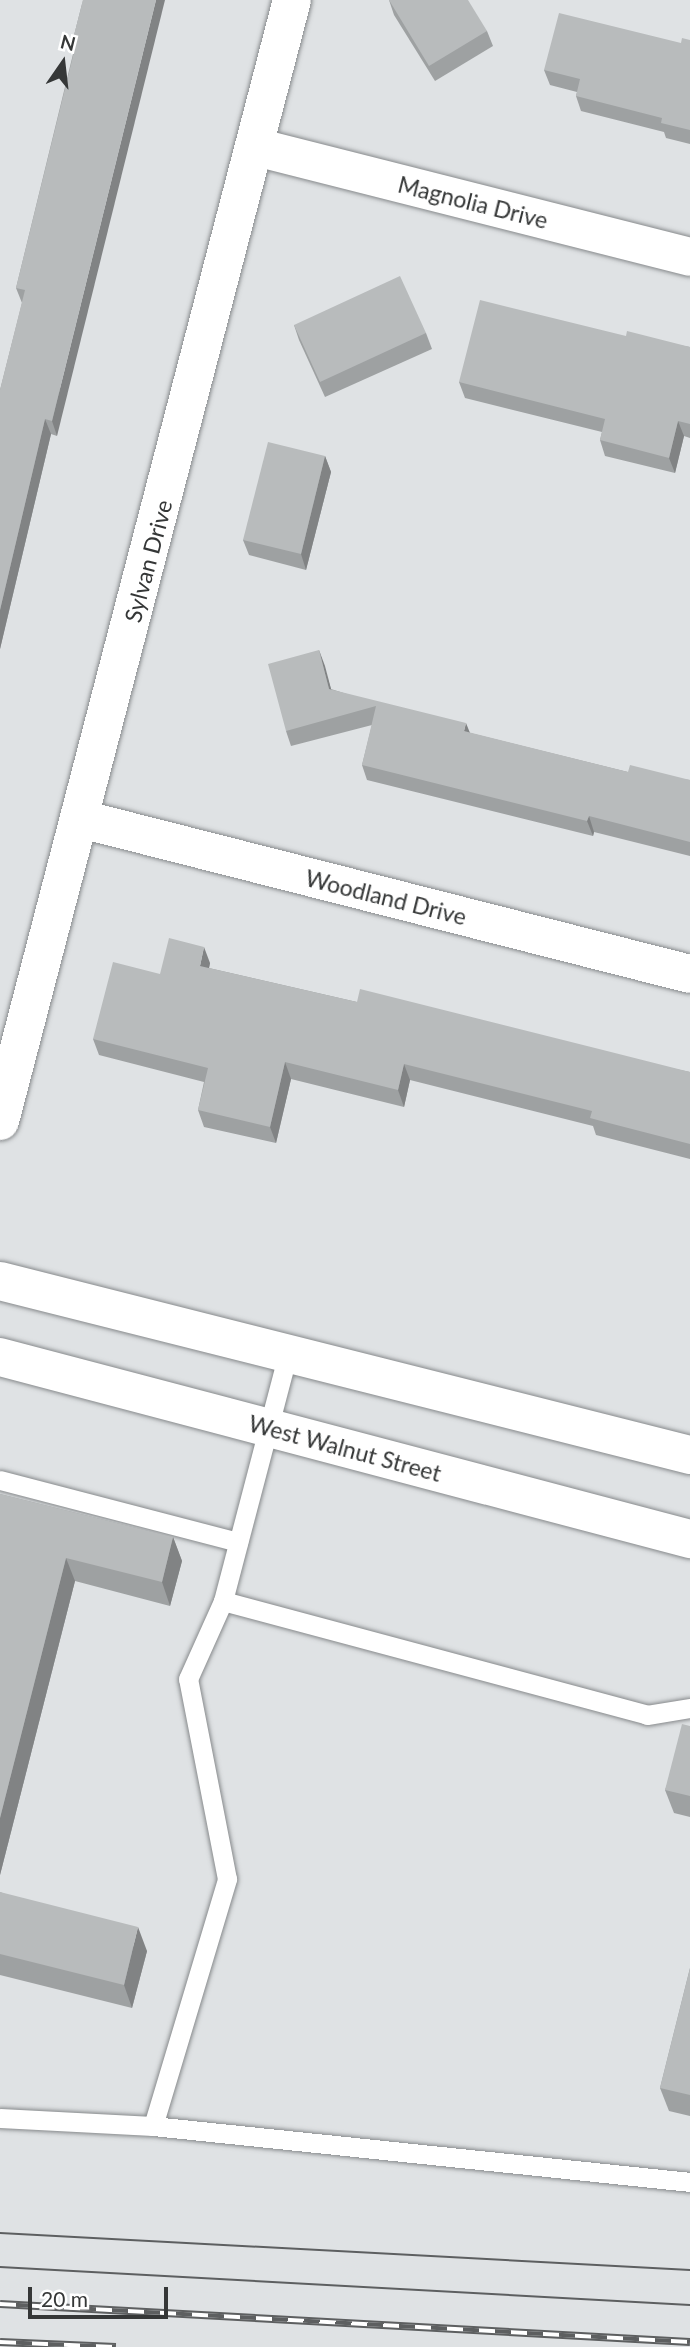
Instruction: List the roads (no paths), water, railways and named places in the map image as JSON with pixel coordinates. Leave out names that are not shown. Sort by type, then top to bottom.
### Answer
[{"type":"street","name":"Sylvan Drive","points":[[0,1121],[81,819],[292,0]]},
{"type":"street","name":"Magnolia Drive","points":[[256,147],[690,257]]},
{"type":"street","name":"Woodland Drive","points":[[81,819],[690,974]]},
{"type":"street","points":[[0,1281],[690,1455]]},
{"type":"street","name":"West Walnut Street","points":[[0,1357],[690,1539]]},
{"type":"lane","points":[[153,2126],[227,1879],[188,1679],[223,1601],[288,1353]]},
{"type":"lane","points":[[0,1480],[238,1542]]},
{"type":"lane","points":[[223,1601],[647,1715],[690,1708]]},
{"type":"lane","points":[[0,2118],[153,2126],[690,2182]]},
{"type":"tram line","points":[[0,2233],[690,2270]]},
{"type":"tram line","points":[[0,2267],[690,2305]]},
{"type":"railway","points":[[0,2304],[690,2342]]},
{"type":"railway","points":[[0,2342],[116,2347]]}]
